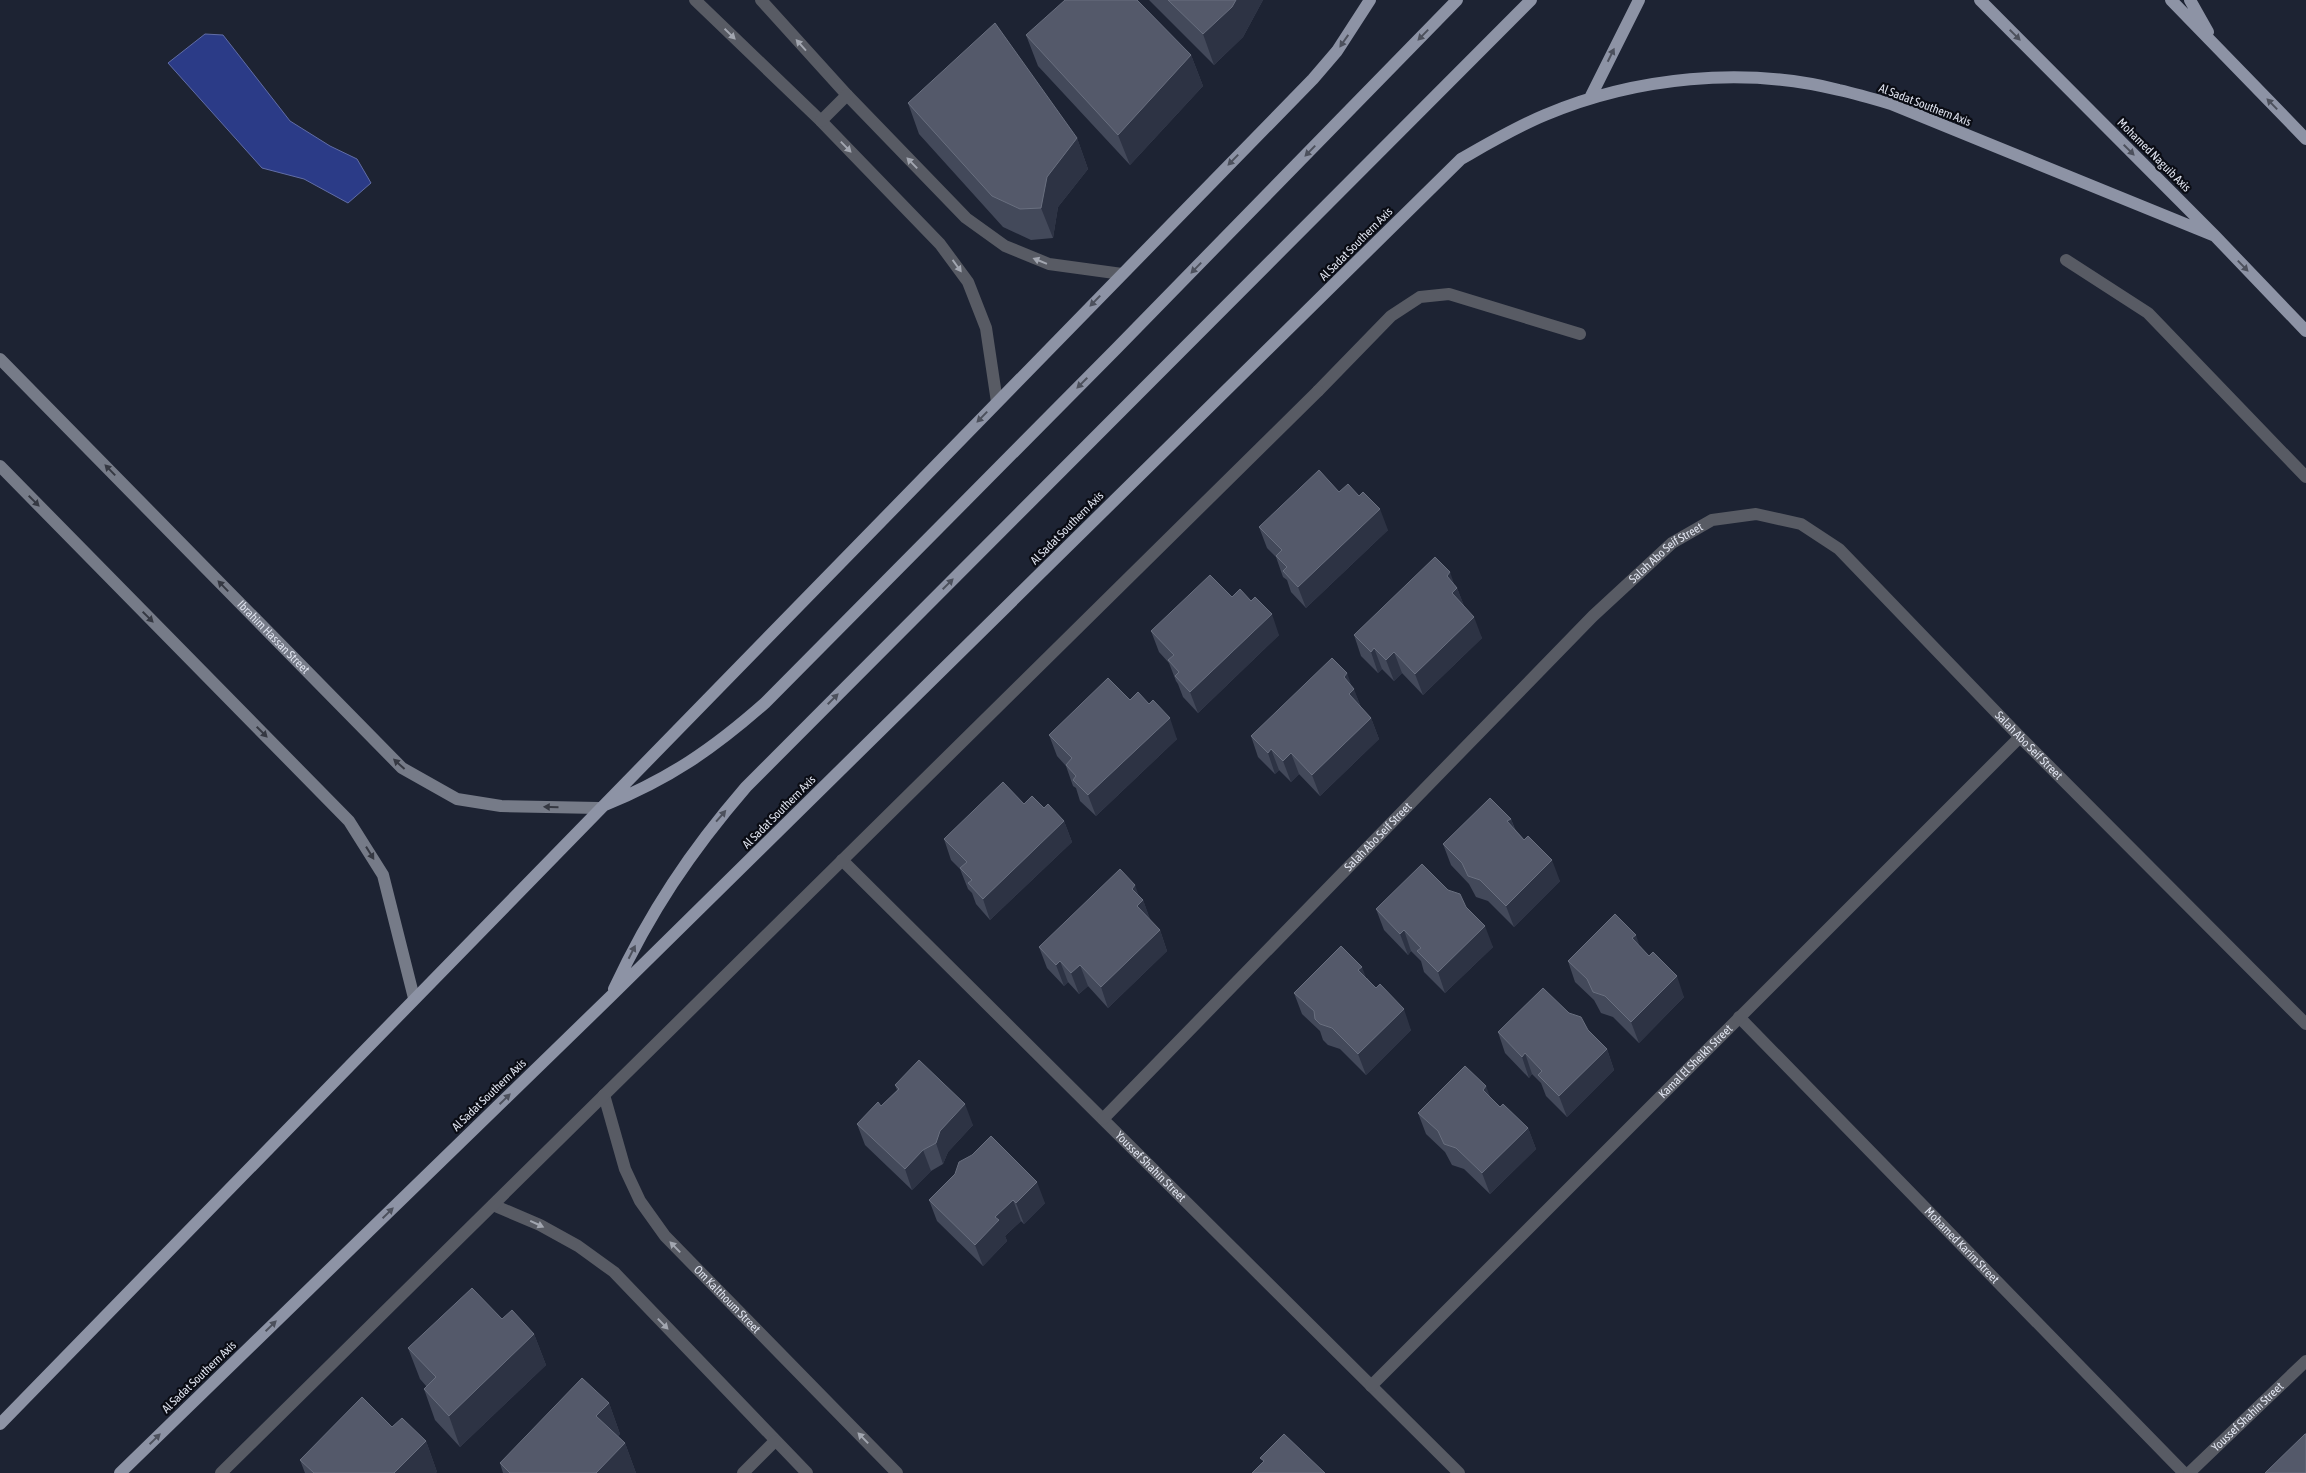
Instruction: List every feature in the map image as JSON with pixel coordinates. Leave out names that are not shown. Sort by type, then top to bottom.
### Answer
[{"type":"main road","points":[[0,1424],[1319,72],[1337,51],[1370,0]]},
{"type":"main road","points":[[599,808],[645,789],[688,764],[728,736],[765,702],[1109,356],[1457,0]]},
{"type":"main road","points":[[611,996],[649,920],[677,874],[710,829],[746,787],[1531,0]]},
{"type":"main road","points":[[1590,98],[1638,0]]},
{"type":"main road","name":"Mohamed Naguib Axis","points":[[1980,0],[2215,236],[2306,331]]},
{"type":"main road","points":[[2171,0],[2306,139]]},
{"type":"main road","points":[[2190,0],[2217,48]]},
{"type":"main road","name":"Al Sadat Southern Axis","points":[[120,1473],[611,996],[1461,159],[1502,135],[1545,115],[1590,98],[1636,87],[1673,82],[1730,78],[1784,81],[1838,89],[1890,104],[2215,236]]},
{"type":"street","points":[[695,0],[821,121],[940,244],[968,282],[986,328],[997,402]]},
{"type":"street","points":[[761,0],[847,95],[966,218],[1005,246],[1049,264],[1122,274]]},
{"type":"street","points":[[821,121],[847,95]]},
{"type":"street","points":[[2066,260],[2148,313],[2306,477]]},
{"type":"street","points":[[221,1473],[1392,316],[1420,297],[1449,294],[1580,334]]},
{"type":"street","name":"Ibrahim Hassan Street","points":[[0,358],[402,768],[457,799],[502,806],[599,808]]},
{"type":"street","points":[[0,466],[349,821],[383,875],[414,998]]},
{"type":"street","name":"Salah Abo Seif Street","points":[[1103,1119],[1593,616],[1672,543],[1712,520],[1756,514],[1801,524],[1838,549],[2020,737],[2306,1024]]},
{"type":"street","name":"Kamal El Sheikh Street","points":[[1371,1386],[2020,737]]},
{"type":"street","name":"Youssef Shahin Street","points":[[842,860],[1460,1473]]},
{"type":"street","name":"Mohamed Karim Street","points":[[1739,1017],[2184,1473]]},
{"type":"street","name":"Om Kalthoum Street","points":[[604,1095],[625,1169],[640,1201],[664,1236],[897,1473]]},
{"type":"street","points":[[492,1205],[540,1225],[578,1246],[614,1272],[807,1473]]},
{"type":"street","name":"Youssef Shahin Street","points":[[2189,1473],[2306,1361]]},
{"type":"street","points":[[743,1473],[775,1441]]},
{"type":"water","points":[[205,34],[223,35],[290,121],[330,146],[357,159],[371,183],[348,203],[304,179],[262,168],[168,63]]},
{"type":"building","points":[[1065,0],[1137,0],[1191,55],[1118,135],[1026,35]]},
{"type":"building","points":[[1168,0],[1236,0],[1232,7],[1203,34]]},
{"type":"building","points":[[995,23],[1077,138],[1047,177],[1041,208],[1020,209],[992,196],[908,103]]},
{"type":"building","points":[[1319,470],[1339,492],[1348,484],[1359,496],[1363,492],[1380,509],[1298,587],[1283,571],[1287,567],[1276,556],[1282,550],[1259,527]]},
{"type":"building","points":[[1435,557],[1450,572],[1447,576],[1457,588],[1452,593],[1474,617],[1415,674],[1394,652],[1386,660],[1374,648],[1371,652],[1354,635]]},
{"type":"building","points":[[1210,575],[1232,597],[1240,589],[1251,601],[1255,597],[1272,614],[1190,692],[1175,676],[1179,672],[1168,660],[1174,655],[1151,631]]},
{"type":"building","points":[[1332,658],[1347,673],[1344,677],[1354,689],[1349,694],[1371,718],[1312,775],[1291,753],[1283,761],[1271,749],[1268,753],[1251,736]]},
{"type":"building","points":[[1108,678],[1130,700],[1138,692],[1149,704],[1153,700],[1170,718],[1088,795],[1073,780],[1076,776],[1066,765],[1072,758],[1049,735]]},
{"type":"building","points":[[1003,782],[1024,804],[1032,796],[1044,808],[1048,804],[1064,821],[983,899],[968,883],[972,880],[960,868],[967,862],[944,839]]},
{"type":"building","points":[[1490,798],[1511,819],[1507,821],[1524,840],[1528,836],[1552,860],[1506,906],[1480,880],[1468,876],[1462,863],[1443,844]]},
{"type":"building","points":[[1422,864],[1448,890],[1460,894],[1466,907],[1485,926],[1438,972],[1417,951],[1421,948],[1404,930],[1400,934],[1376,909]]},
{"type":"building","points":[[1120,869],[1135,885],[1132,889],[1143,900],[1137,906],[1160,930],[1101,987],[1080,965],[1071,973],[1060,961],[1056,965],[1039,947]]},
{"type":"building","points":[[1615,914],[1636,935],[1632,938],[1649,956],[1653,952],[1677,976],[1631,1022],[1605,996],[1593,992],[1587,979],[1568,961]]},
{"type":"building","points":[[1341,946],[1362,967],[1358,970],[1376,988],[1380,984],[1404,1009],[1358,1054],[1332,1028],[1320,1024],[1315,1019],[1314,1011],[1294,993]]},
{"type":"building","points":[[1543,988],[1569,1013],[1581,1017],[1588,1030],[1607,1049],[1559,1096],[1538,1075],[1542,1071],[1525,1053],[1522,1057],[1498,1032]]},
{"type":"building","points":[[919,1060],[965,1104],[940,1131],[936,1143],[923,1150],[905,1169],[857,1124],[878,1102],[881,1106],[899,1089],[895,1085]]},
{"type":"building","points":[[1465,1066],[1486,1086],[1483,1090],[1500,1107],[1503,1104],[1528,1128],[1482,1173],[1456,1148],[1444,1144],[1438,1131],[1418,1113]]},
{"type":"building","points":[[991,1136],[1037,1182],[1016,1203],[1013,1200],[995,1217],[999,1220],[975,1245],[929,1200],[955,1174],[959,1162],[972,1155]]},
{"type":"building","points":[[472,1288],[502,1319],[512,1310],[534,1334],[449,1416],[424,1389],[436,1377],[408,1348]]},
{"type":"building","points":[[582,1378],[609,1403],[596,1416],[625,1443],[596,1473],[510,1473],[500,1463]]},
{"type":"building","points":[[362,1397],[392,1427],[402,1418],[426,1441],[394,1473],[314,1473],[300,1460]]},
{"type":"building","points":[[1284,1434],[1325,1473],[1252,1473],[1264,1461],[1260,1458]]},
{"type":"building","points":[[2305,1434],[2306,1473],[2265,1473]]}]
